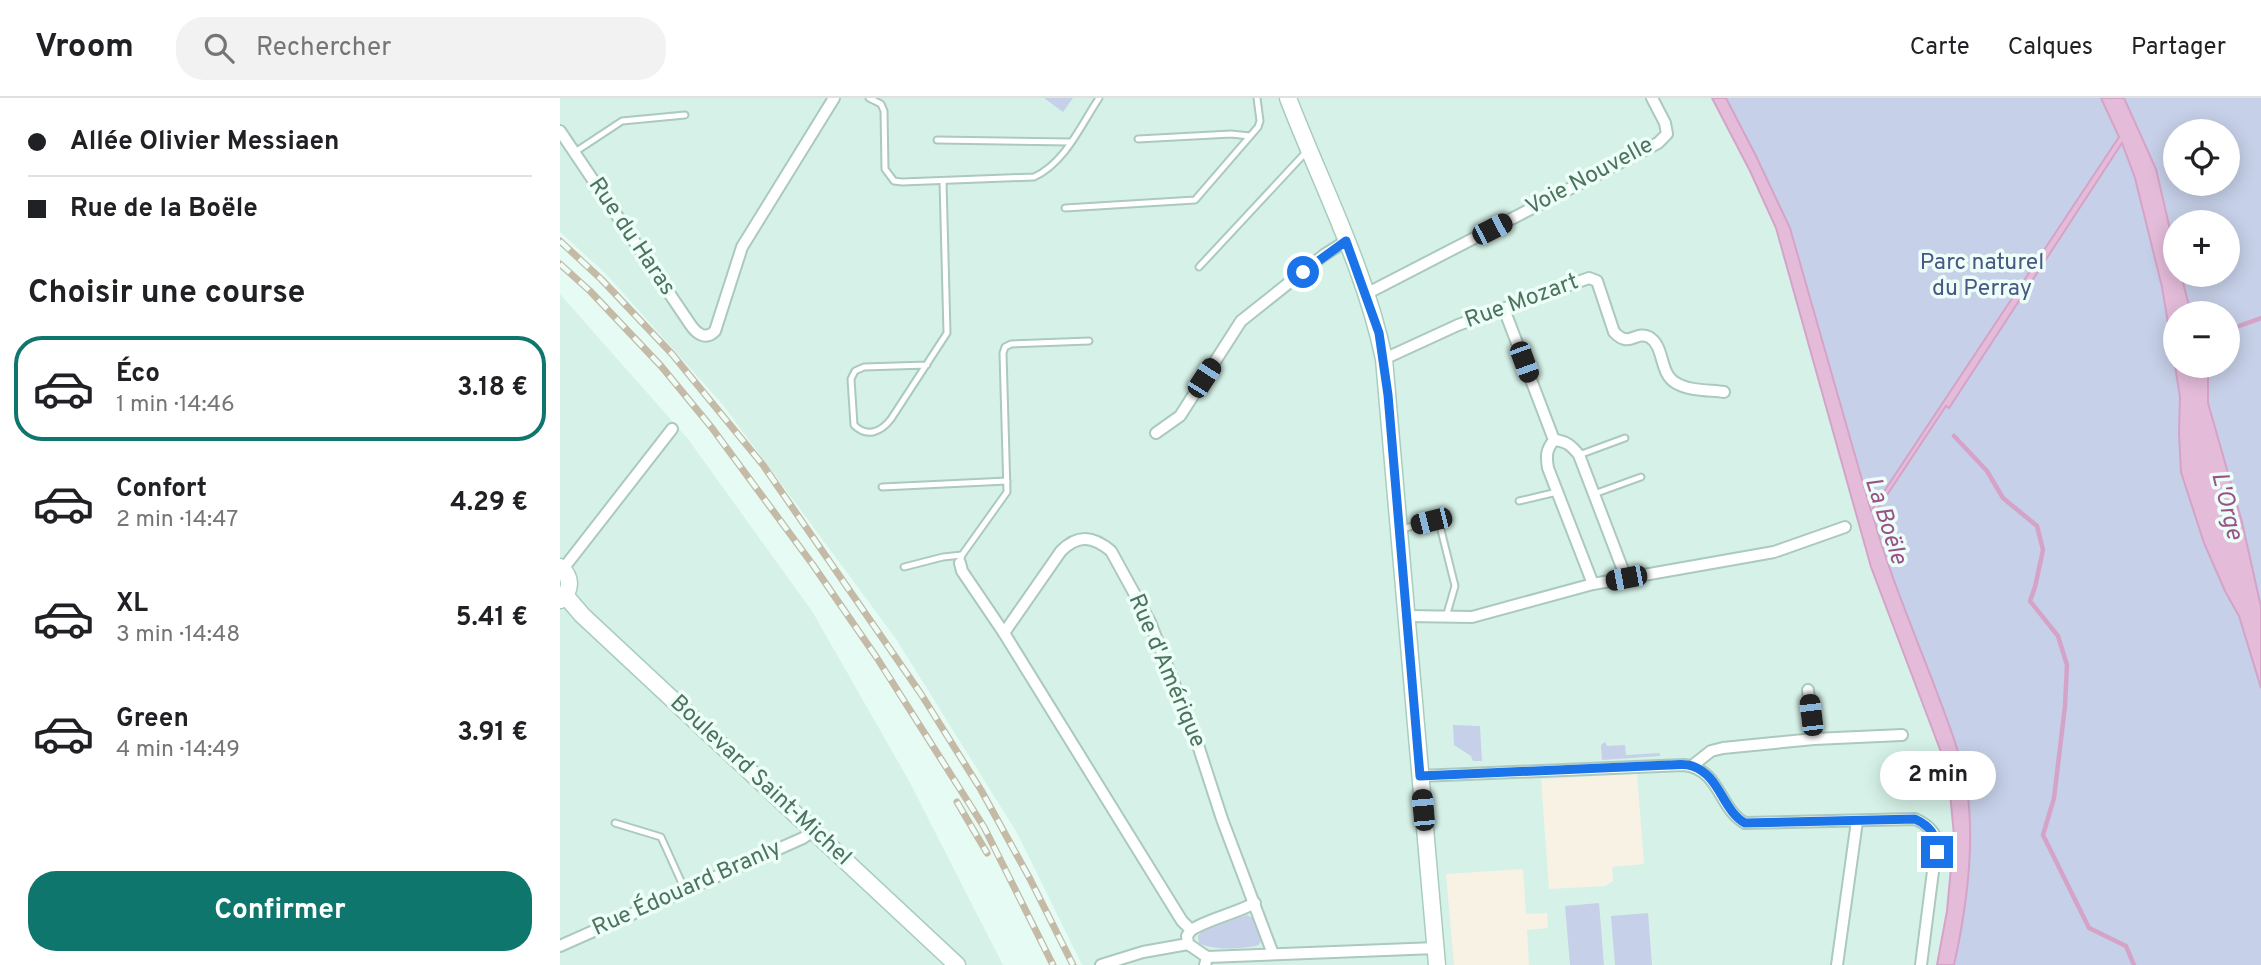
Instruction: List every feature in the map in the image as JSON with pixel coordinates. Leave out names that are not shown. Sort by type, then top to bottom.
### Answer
[{"type":"main road","points":[[1287,98],[1366,294],[1379,333],[1384,359],[1437,965]]},
{"type":"main road","points":[[561,568],[569,582],[563,598]]},
{"type":"main road","name":"Boulevard Saint-Michel","points":[[563,598],[957,965]]},
{"type":"street","name":"Rue du Haras","points":[[560,131],[690,324],[701,335],[707,336],[715,331],[742,247],[834,98]]},
{"type":"street","name":"Voie Nouvelle","points":[[1366,294],[1658,143],[1667,134],[1665,123],[1652,98]]},
{"type":"street","points":[[1156,433],[1180,416],[1241,321],[1324,255],[1346,241]]},
{"type":"street","name":"Rue Mozart","points":[[1384,359],[1458,325],[1589,278],[1597,281],[1615,332],[1620,338],[1627,341],[1640,336],[1648,337],[1656,345],[1667,375],[1674,382],[1685,387],[1724,392]]},
{"type":"street","points":[[1504,309],[1554,440]]},
{"type":"street","points":[[561,568],[672,429]]},
{"type":"street","points":[[1554,440],[1572,445],[1579,454],[1626,578]]},
{"type":"street","points":[[1554,440],[1548,447],[1546,456],[1548,468],[1593,584]]},
{"type":"street","points":[[1407,616],[1472,617],[1593,584],[1774,552],[1845,527]]},
{"type":"street","name":"Rue d'Amérique","points":[[1004,633],[1060,551],[1069,543],[1076,539],[1087,539],[1104,545],[1111,551],[1150,622],[1273,954]]},
{"type":"street","points":[[962,563],[1182,921],[1191,930]]},
{"type":"street","points":[[1808,690],[1814,739]]},
{"type":"street","points":[[1692,766],[1710,751],[1723,748],[1814,739],[1902,735]]},
{"type":"street","points":[[1420,776],[1692,766],[1711,780],[1738,819],[1745,823],[1915,819],[1932,830],[1937,841],[1921,965]]},
{"type":"street","points":[[1838,965],[1857,821]]},
{"type":"street","name":"Rue Édouard Branly","points":[[560,946],[803,838],[813,831]]},
{"type":"street","points":[[1255,903],[1191,930],[1187,936],[1188,944],[1206,961],[1273,954],[1436,948]]},
{"type":"street","points":[[1101,965],[1143,952],[1188,944]]},
{"type":"lane","points":[[869,98],[880,104],[884,111],[888,175],[894,181],[902,182],[1034,177],[1048,171],[1100,98]]},
{"type":"lane","points":[[1065,208],[1195,200],[1258,127],[1260,121],[1257,98]]},
{"type":"lane","points":[[574,153],[622,121],[685,115]]},
{"type":"lane","points":[[1138,139],[1250,136]]},
{"type":"lane","points":[[937,141],[1070,142]]},
{"type":"lane","points":[[1199,267],[1309,149]]},
{"type":"lane","points":[[926,365],[864,367],[855,371],[851,379],[854,425],[864,432],[882,429],[891,419],[947,333],[943,181]]},
{"type":"lane","points":[[904,567],[943,556],[962,563],[1007,492],[1005,347],[1012,344],[1088,341]]},
{"type":"lane","points":[[1579,454],[1625,438]]},
{"type":"lane","points":[[1594,494],[1641,477]]},
{"type":"lane","points":[[882,487],[1007,481]]},
{"type":"lane","points":[[1519,501],[1557,492]]},
{"type":"lane","points":[[1400,529],[1431,521],[1439,522],[1455,586],[1446,617]]},
{"type":"lane","points":[[615,823],[661,837],[685,890]]},
{"type":"shaded area","points":[[560,98],[2261,98],[2261,965],[1082,965],[1017,833],[896,639],[723,405],[607,275],[560,232]]},
{"type":"shaded area","points":[[560,294],[688,439],[812,611],[908,779],[1003,965],[560,965]]},
{"type":"shaded area","points":[[1637,774],[1644,864],[1612,867],[1613,881],[1605,886],[1549,889],[1541,779]]},
{"type":"shaded area","points":[[1523,869],[1526,914],[1547,913],[1548,928],[1527,930],[1529,965],[1454,965],[1446,874]]},
{"type":"green space","points":[[1044,98],[1073,98],[1063,112]]},
{"type":"green space","name":"Parc naturel du Perray","points":[[1726,98],[2101,98],[2124,145],[2135,178],[2162,287],[2164,301],[2163,378],[2177,378],[2180,397],[2181,472],[2204,543],[2239,616],[2261,688],[2261,965],[1953,965],[1963,915],[1971,833],[1961,763],[1885,557],[1791,229]]},
{"type":"green space","points":[[2124,98],[2261,98],[2261,607],[2242,522],[2208,403],[2208,378],[2240,378],[2240,301],[2188,301],[2184,287],[2240,287],[2240,210],[2166,210],[2156,169]]},
{"type":"green space","points":[[1453,725],[1480,726],[1482,761],[1473,761],[1471,756],[1454,745]]},
{"type":"green space","points":[[1605,742],[1607,746],[1625,745],[1626,755],[1660,753],[1660,756],[1602,760],[1601,745]]},
{"type":"green space","points":[[1599,903],[1604,965],[1570,965],[1565,906]]},
{"type":"green space","points":[[1648,913],[1652,965],[1615,965],[1611,916]]},
{"type":"green space","points":[[1247,915],[1253,918],[1262,938],[1259,945],[1229,948],[1199,943],[1198,936],[1202,930]]},
{"type":"water","points":[[1712,98],[1726,98],[1790,228],[1871,511],[2119,137],[2101,98],[2124,98],[2156,169],[2166,210],[2163,210],[2163,287],[2184,287],[2188,301],[2164,301],[2135,178],[2122,143],[1949,408],[1946,406],[1873,516],[1893,579],[1953,735],[1967,789],[1970,855],[1954,965],[1937,965],[1947,911],[1954,835],[1950,793],[1941,752],[1871,567],[1776,228]]},
{"type":"water","name":"L'Orge","points":[[2177,378],[2208,378],[2208,403],[2242,522],[2261,607],[2261,688],[2239,616],[2204,543],[2181,472],[2180,397]]},
{"type":"waterway","points":[[2240,326],[2261,318]]},
{"type":"waterway","points":[[1954,436],[1987,471],[2003,498],[2037,526],[2043,550],[2030,601],[2058,636],[2067,665],[2054,798],[2043,835],[2089,928],[2126,946],[2134,965]]},
{"type":"railway","points":[[560,241],[601,279],[672,354],[763,465],[921,694],[981,790],[1073,965]]},
{"type":"railway","points":[[560,264],[590,291],[661,366],[712,428],[813,565],[877,658],[984,827],[1053,965]]},
{"type":"railway","points":[[957,802],[987,853]]},
{"type":"route","points":[[1303,272],[1346,241],[1379,333],[1388,395],[1420,776],[1692,766],[1718,787],[1732,811],[1745,823],[1915,819],[1932,830],[1937,841],[1937,852]]},
{"type":"water label","name":"La Boële","points":[[1885,521]]}]
